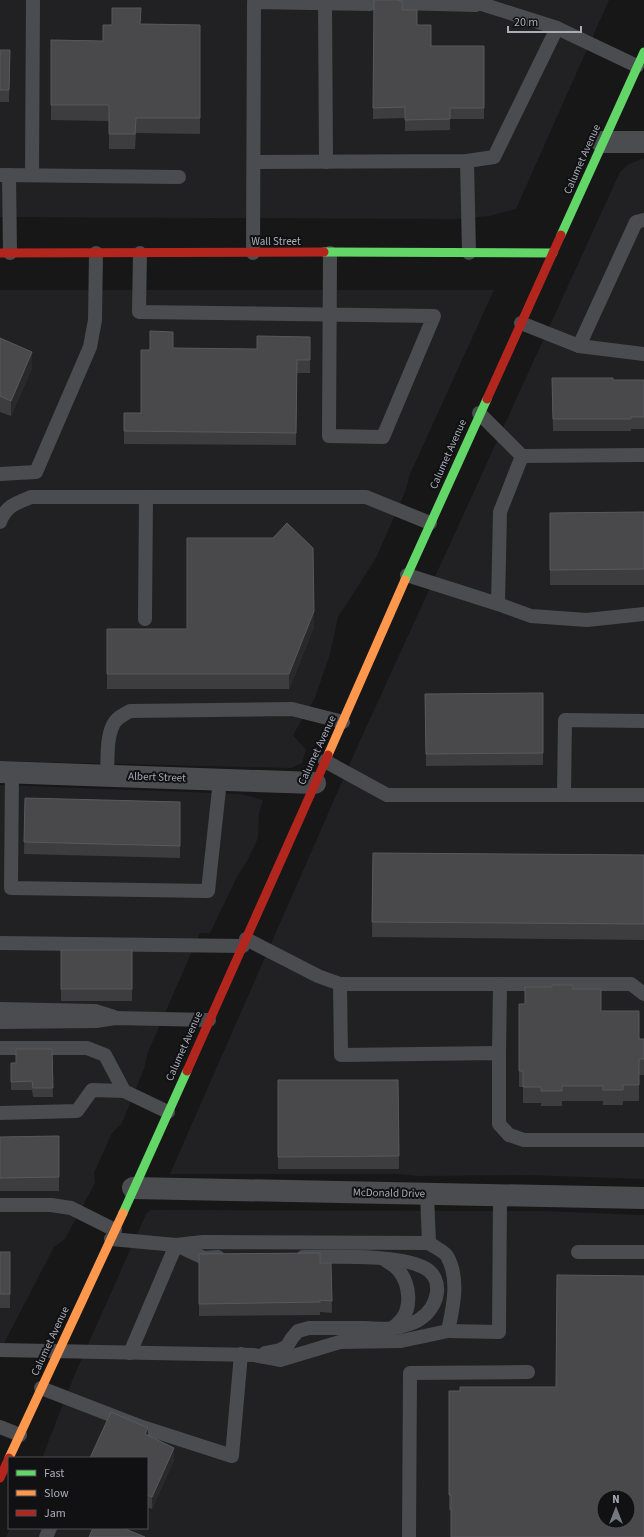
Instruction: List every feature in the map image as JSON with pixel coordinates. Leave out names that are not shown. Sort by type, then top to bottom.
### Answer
[{"type":"main road","name":"Calumet Avenue","points":[[12,1457],[41,1388],[113,1234],[343,722],[406,575],[644,52]]},
{"type":"main road","name":"Wall Street","points":[[5,253],[552,253]]},
{"type":"main road","name":"Calumet Avenue","points":[[0,1478],[8,1464]]},
{"type":"street","points":[[602,142],[644,142]]},
{"type":"street","name":"Albert Street","points":[[6,772],[315,783]]},
{"type":"street","name":"McDonald Drive","points":[[133,1188],[644,1198]]},
{"type":"lane","points":[[32,175],[33,0]]},
{"type":"lane","points":[[465,0],[557,28],[637,66]]},
{"type":"lane","points":[[253,252],[254,2],[327,2],[370,4]]},
{"type":"lane","points":[[326,162],[327,2]]},
{"type":"lane","points":[[398,4],[484,5]]},
{"type":"lane","points":[[254,162],[467,161],[494,157],[557,28]]},
{"type":"lane","points":[[467,161],[469,252]]},
{"type":"lane","points":[[5,253],[5,175],[179,177]]},
{"type":"lane","points":[[579,346],[636,222],[644,220]]},
{"type":"lane","points":[[0,474],[36,472],[48,445],[90,347],[96,320],[96,252]]},
{"type":"lane","points":[[140,252],[140,312],[329,315],[434,316],[383,437],[330,436],[329,315],[330,253]]},
{"type":"lane","points":[[521,323],[579,346],[644,354]]},
{"type":"lane","points":[[479,413],[522,456],[644,456]]},
{"type":"lane","points":[[498,604],[500,512],[522,456]]},
{"type":"lane","points":[[0,522],[4,512],[17,502],[30,497],[366,497],[430,523]]},
{"type":"lane","points":[[145,619],[146,497]]},
{"type":"lane","points":[[406,575],[531,616],[586,620],[644,614]]},
{"type":"lane","points":[[107,775],[109,738],[113,724],[120,716],[130,711],[292,709],[343,722]]},
{"type":"lane","points":[[564,795],[565,720],[644,721]]},
{"type":"lane","points":[[325,762],[387,795],[644,795]]},
{"type":"lane","points":[[6,772],[11,888],[208,891],[220,780]]},
{"type":"lane","points":[[0,943],[244,942],[318,976],[340,984],[631,984],[644,994]]},
{"type":"lane","points":[[340,984],[341,1055],[499,1053]]},
{"type":"lane","points":[[500,985],[499,1124],[509,1135],[524,1140],[644,1140]]},
{"type":"lane","points":[[0,1009],[95,1010],[116,1018]]},
{"type":"lane","points":[[0,1022],[96,1021],[116,1018],[209,1020]]},
{"type":"lane","points":[[0,1048],[87,1048],[105,1055],[124,1091]]},
{"type":"lane","points":[[0,1112],[77,1111],[92,1090],[124,1091],[168,1112]]},
{"type":"lane","points":[[427,1194],[429,1243]]},
{"type":"lane","points":[[0,1350],[247,1355],[280,1360],[340,1342],[401,1341],[448,1331],[499,1332],[500,1195]]},
{"type":"lane","points":[[0,1205],[51,1205],[71,1208],[113,1234],[176,1245],[204,1258],[235,1257]]},
{"type":"lane","points":[[176,1245],[203,1242],[429,1243],[446,1255],[454,1274],[454,1301],[448,1331]]},
{"type":"lane","points":[[130,1353],[176,1245]]},
{"type":"lane","points":[[578,1252],[644,1252]]},
{"type":"lane","points":[[289,1257],[382,1258],[415,1264],[425,1268],[433,1277],[437,1285],[435,1303],[401,1341]]},
{"type":"lane","points":[[382,1258],[399,1270],[404,1278],[408,1291],[406,1311],[403,1319],[394,1328]]},
{"type":"lane","points":[[247,1355],[280,1350],[287,1346],[298,1331],[309,1328],[394,1328],[419,1320]]},
{"type":"lane","points":[[41,1388],[142,1427],[232,1456],[247,1355]]},
{"type":"lane","points":[[409,1537],[410,1372],[528,1372]]},
{"type":"lane","points":[[0,1427],[20,1435]]},
{"type":"shaded area","points":[[0,0],[609,0],[516,209],[490,216],[454,219],[0,217]]},
{"type":"shaded area","points":[[644,159],[644,1179],[527,1175],[419,1176],[398,1174],[170,1174],[359,743],[620,172],[629,164]]},
{"type":"shaded area","points":[[0,290],[494,290],[410,474],[405,492],[376,558],[338,617],[330,654],[315,698],[293,735],[306,750],[302,763],[291,768],[0,761]]},
{"type":"shaded area","points":[[0,785],[241,794],[263,800],[259,813],[258,838],[210,933],[200,933],[148,1052],[144,1069],[122,1123],[112,1133],[94,1173],[95,1183],[65,1239],[54,1247],[0,1351]]},
{"type":"shaded area","points":[[151,1210],[542,1211],[644,1215],[644,1537],[6,1537],[10,1529],[148,1529],[148,1457],[42,1457],[74,1376],[146,1214]]},
{"type":"building","points":[[374,0],[402,1],[402,10],[417,10],[417,25],[431,25],[431,46],[484,46],[484,108],[450,108],[450,119],[405,120],[405,107],[373,108]]},
{"type":"building","points":[[112,8],[141,8],[140,24],[200,25],[200,118],[136,118],[135,134],[109,134],[109,105],[51,105],[51,40],[103,41],[103,25],[112,25]]},
{"type":"building","points":[[0,50],[10,50],[9,90],[0,90]]},
{"type":"building","points":[[150,331],[173,332],[173,348],[257,349],[257,336],[310,337],[310,360],[297,360],[296,433],[124,431],[124,413],[141,413],[141,350],[150,350]]},
{"type":"building","points":[[0,338],[32,352],[11,401],[0,396]]},
{"type":"building","points":[[552,378],[613,378],[613,380],[644,380],[644,417],[631,417],[631,419],[553,419]]},
{"type":"building","points":[[644,512],[644,569],[550,570],[550,513]]},
{"type":"building","points":[[287,523],[313,548],[314,611],[289,674],[107,674],[107,629],[187,629],[187,538],[273,538]]},
{"type":"building","points":[[543,693],[543,753],[426,754],[425,694]]},
{"type":"building","points":[[25,798],[180,802],[180,846],[24,842]]},
{"type":"building","points":[[373,853],[644,855],[644,924],[372,922]]},
{"type":"building","points":[[61,950],[132,950],[132,989],[61,989]]},
{"type":"building","points":[[552,985],[573,985],[573,989],[601,989],[601,1011],[639,1011],[639,1039],[644,1039],[644,1059],[639,1059],[639,1085],[623,1085],[623,1090],[603,1090],[603,1086],[562,1086],[562,1091],[541,1091],[541,1087],[523,1087],[523,1071],[519,1071],[519,1004],[525,1004],[525,987],[552,987]]},
{"type":"building","points":[[16,1049],[52,1049],[53,1088],[33,1088],[32,1081],[11,1082],[11,1063],[16,1063]]},
{"type":"building","points":[[278,1080],[398,1080],[399,1156],[278,1157]]},
{"type":"building","points":[[59,1136],[59,1177],[0,1178],[0,1137]]},
{"type":"building","points":[[0,1252],[10,1252],[10,1294],[0,1294]]},
{"type":"building","points":[[320,1253],[320,1263],[331,1263],[332,1301],[320,1300],[320,1302],[199,1304],[199,1254]]},
{"type":"building","points":[[557,1275],[644,1276],[644,1537],[451,1537],[451,1495],[449,1495],[449,1391],[460,1391],[460,1387],[556,1387]]},
{"type":"building","points":[[111,1412],[148,1428],[145,1434],[174,1448],[152,1497],[148,1495],[148,1457],[90,1457]]},
{"type":"building","points":[[93,1529],[125,1529],[145,1537],[89,1537]]},
{"type":"traffic: fast","points":[[561,235],[644,52]]},
{"type":"traffic: fast","points":[[324,252],[553,253]]},
{"type":"traffic: fast","points":[[405,580],[487,399]]},
{"type":"traffic: fast","points":[[123,1213],[187,1071]]},
{"type":"traffic: slow","points":[[328,755],[405,580]]},
{"type":"traffic: slow","points":[[9,1457],[123,1213]]},
{"type":"traffic: jam","points":[[487,399],[561,235]]},
{"type":"traffic: jam","points":[[0,253],[324,252]]},
{"type":"traffic: jam","points":[[187,1071],[328,755]]},
{"type":"traffic: jam","points":[[0,1478],[8,1460]]}]
